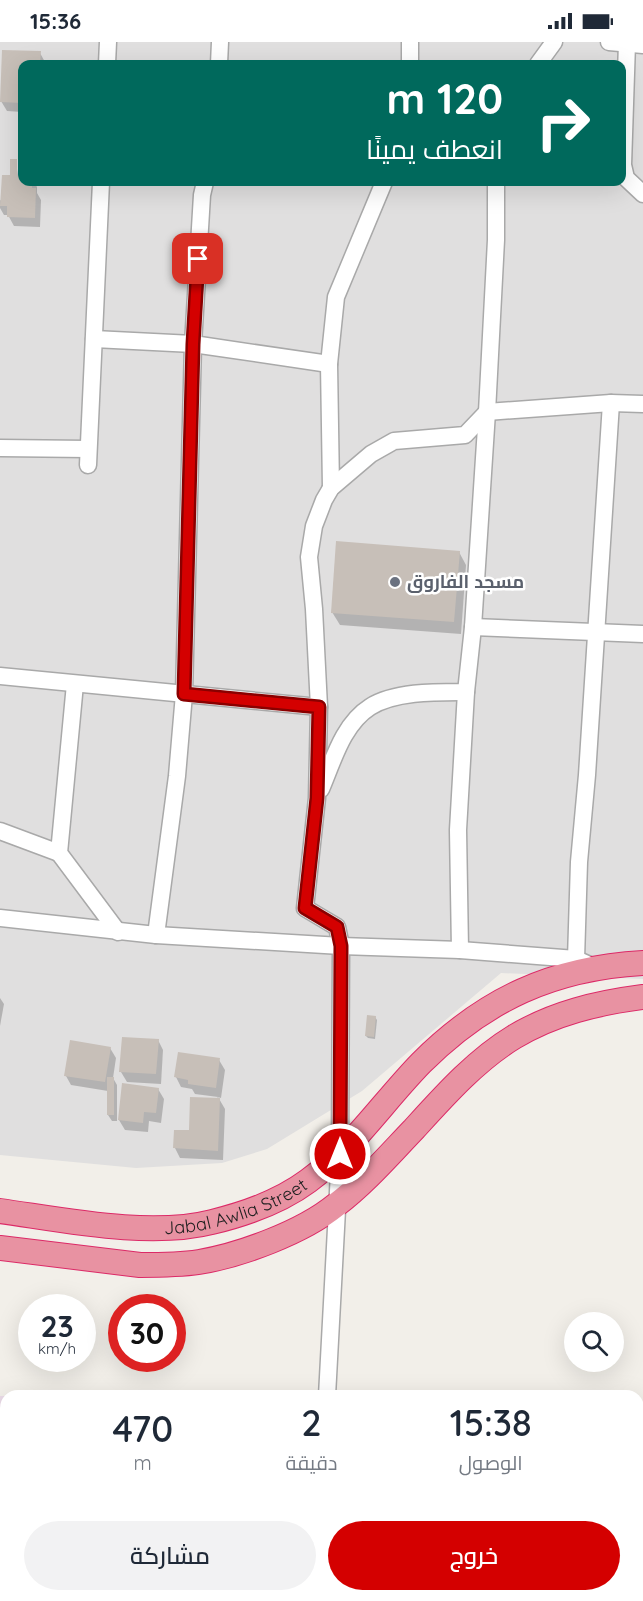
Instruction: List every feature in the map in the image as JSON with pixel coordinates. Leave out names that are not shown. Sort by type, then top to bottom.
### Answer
[{"type":"highway","name":"Jabal Awlia Street","points":[[0,1212],[148,1228],[193,1226],[239,1214],[276,1200],[306,1182],[340,1154],[422,1062],[462,1027],[495,1004],[528,988],[568,974],[585,963],[643,963]]},
{"type":"highway","points":[[0,1248],[140,1265],[198,1262],[231,1254],[281,1236],[306,1225],[337,1205],[372,1173],[440,1100],[488,1056],[513,1038],[544,1021],[581,1008],[643,997]]},
{"type":"street","points":[[107,60],[108,42]]},
{"type":"street","points":[[219,60],[220,42]]},
{"type":"street","points":[[410,42],[410,60]]},
{"type":"street","points":[[541,60],[554,42]]},
{"type":"street","points":[[609,42],[635,44],[626,135]]},
{"type":"street","points":[[626,178],[643,194]]},
{"type":"street","points":[[0,448],[88,457],[101,186]]},
{"type":"street","points":[[156,935],[177,776],[184,694],[193,344],[204,186]]},
{"type":"street","points":[[331,488],[328,364],[336,297],[382,186]]},
{"type":"street","points":[[460,950],[458,830],[487,412],[496,240],[496,186]]},
{"type":"street","points":[[94,339],[193,344],[328,364]]},
{"type":"street","points":[[0,918],[156,935],[341,946],[460,950],[585,963],[579,862],[597,631],[611,403]]},
{"type":"street","points":[[327,1390],[340,1154],[341,946],[337,927],[305,908],[317,798],[319,707],[309,557],[314,526],[331,488],[370,454],[394,441],[465,435],[487,412],[611,403],[643,404]]},
{"type":"street","points":[[473,627],[643,634]]},
{"type":"street","points":[[0,676],[319,707]]},
{"type":"street","points":[[59,853],[75,684]]},
{"type":"street","points":[[317,798],[340,743],[357,719],[371,706],[400,696],[436,692],[466,692]]},
{"type":"street","points":[[0,831],[59,853],[118,932]]},
{"type":"shaded area","points":[[0,42],[643,42],[643,979],[501,973],[362,1091],[267,1149],[222,1163],[136,1168],[0,1155]]},
{"type":"building","points":[[2,50],[41,51],[40,60],[18,60],[18,103],[0,102]]},
{"type":"building","points":[[10,159],[17,159],[18,186],[36,188],[35,218],[7,217],[7,206],[0,206],[2,175],[10,175]]},
{"type":"building","name":"مسجد الفاروق","points":[[336,541],[460,551],[454,622],[331,613]]},
{"type":"building","points":[[367,1015],[376,1016],[374,1037],[365,1036]]},
{"type":"building","points":[[122,1037],[159,1039],[156,1074],[119,1072]]},
{"type":"building","points":[[70,1040],[111,1047],[105,1082],[64,1076]]},
{"type":"building","points":[[178,1052],[220,1058],[216,1088],[188,1084],[188,1080],[174,1077]]},
{"type":"building","points":[[107,1077],[114,1077],[114,1115],[107,1115]]},
{"type":"building","points":[[122,1083],[159,1088],[156,1113],[144,1112],[143,1123],[118,1120]]},
{"type":"building","points":[[190,1097],[220,1098],[218,1151],[173,1148],[174,1130],[189,1130]]},
{"type":"place","name":"مسجد الفاروق","points":[[395,582]]},
{"type":"route","points":[[198,259],[193,344],[184,694],[319,707],[317,798],[305,908],[337,927],[341,946],[340,1154]]}]
